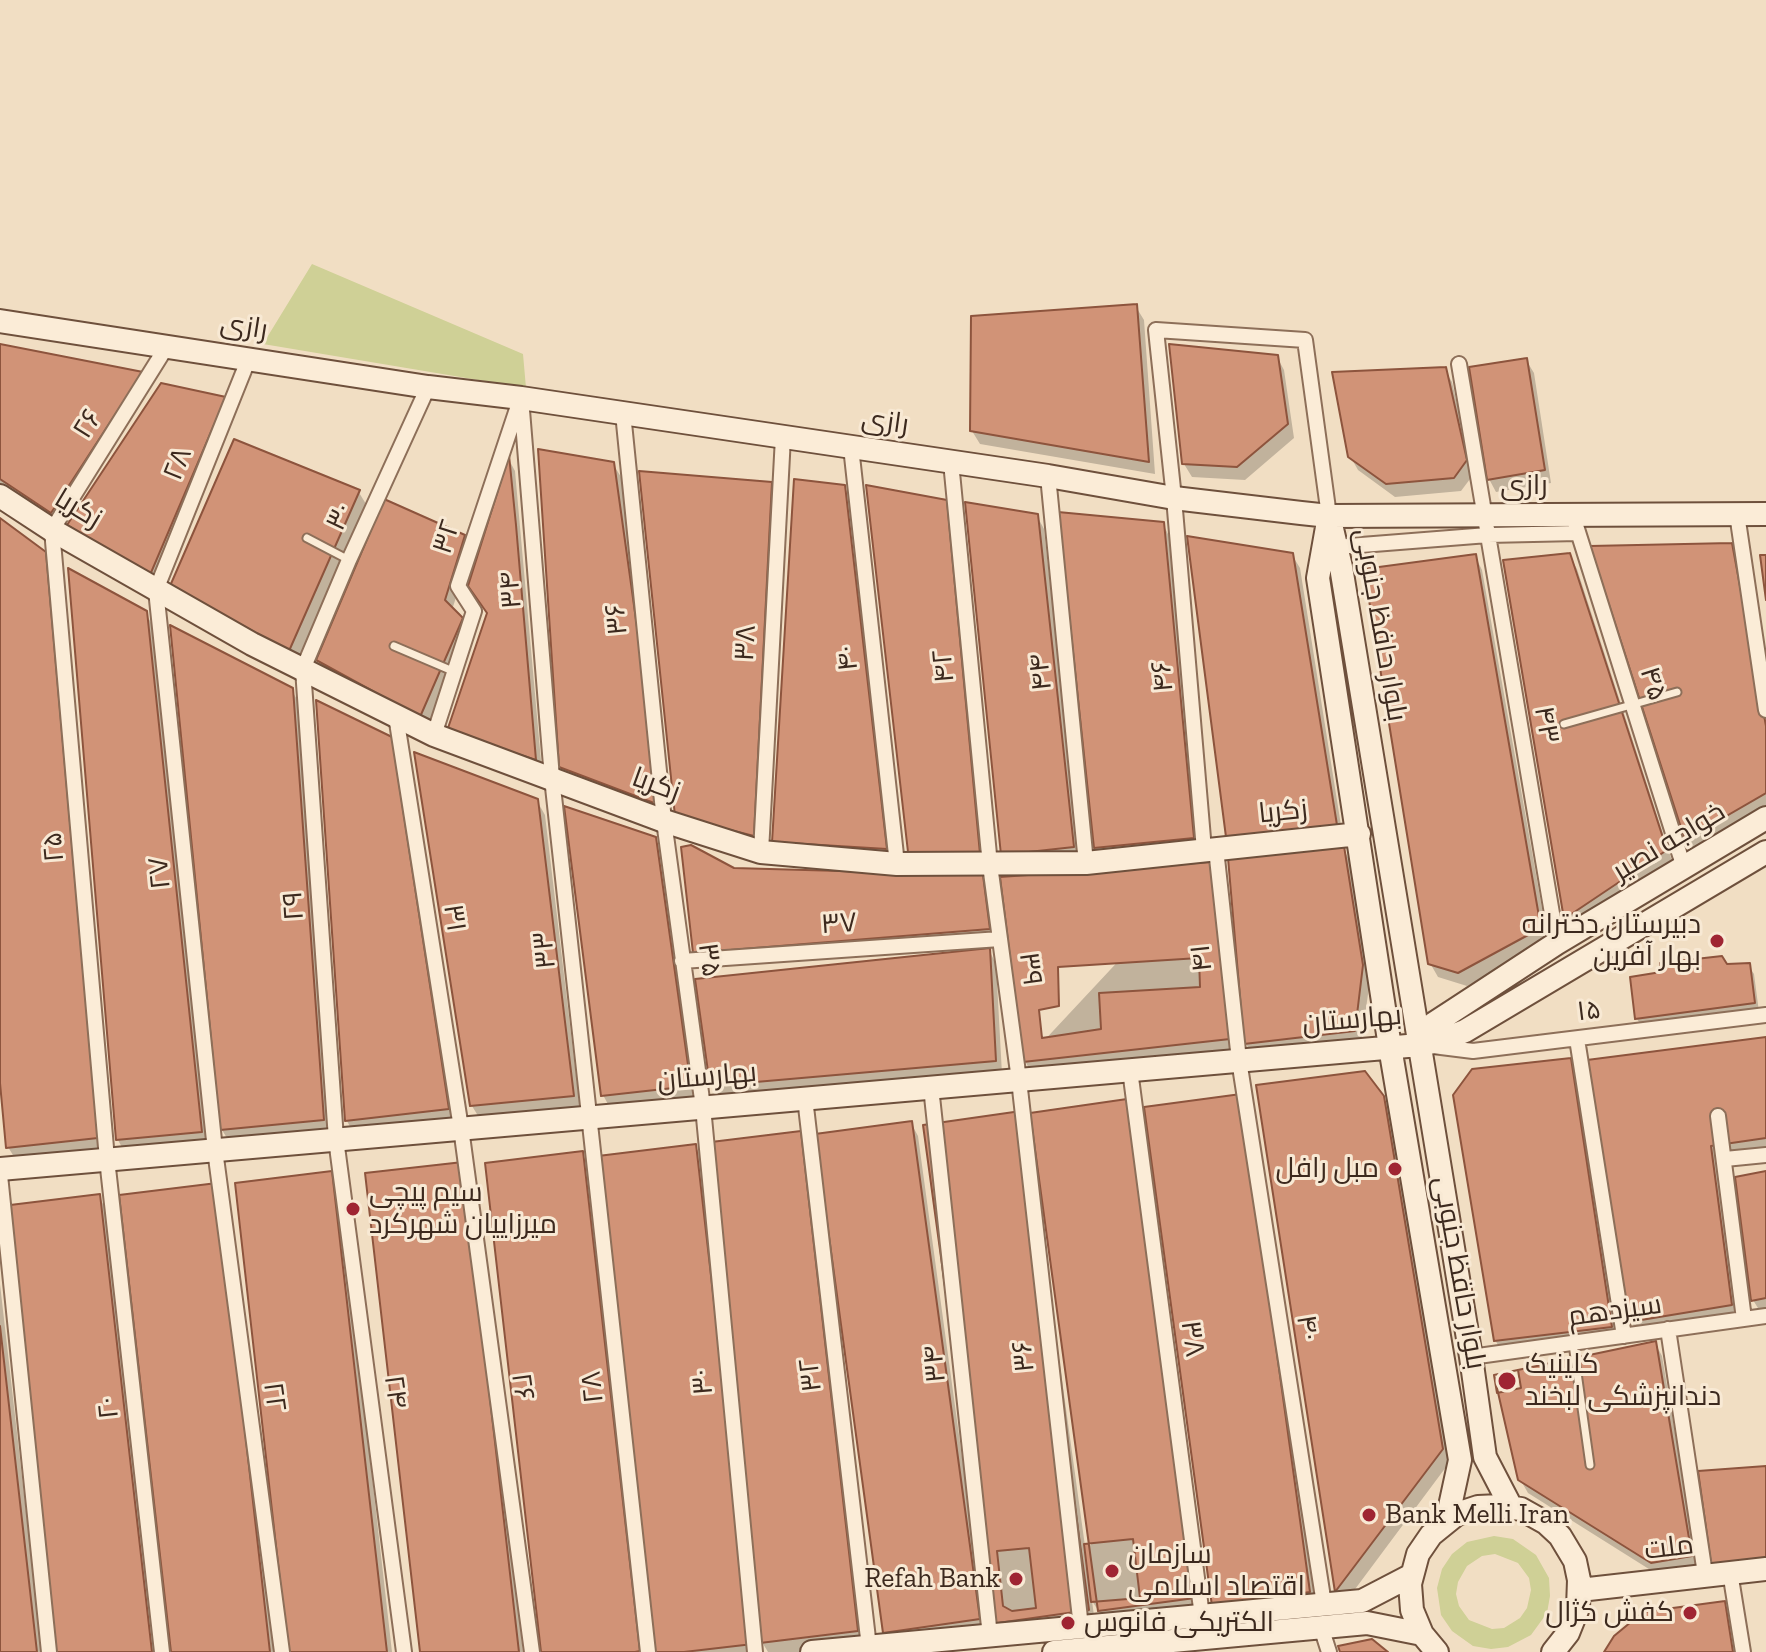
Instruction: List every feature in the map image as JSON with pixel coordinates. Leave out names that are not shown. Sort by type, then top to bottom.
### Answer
[{"type":"main road","name":"رازی","points":[[0,321],[428,387],[1048,476],[1174,498],[1329,516],[1486,526],[1766,514]]},
{"type":"main road","name":"زکریا","points":[[0,496],[156,590],[434,735],[664,821],[761,852],[897,864],[1086,863],[1359,834]]},
{"type":"main road","name":"بلوار حافظ جنوبی","points":[[1329,516],[1344,582],[1485,1457],[1511,1507]]},
{"type":"main road","name":"بلوار حافظ جنوبی","points":[[1329,516],[1318,578],[1390,1047],[1460,1460],[1447,1520]]},
{"type":"main road","name":"خواجه نصیر","points":[[1419,1045],[1433,1024],[1557,943],[1766,818]]},
{"type":"main road","name":"خواجه نصیر","points":[[1419,1045],[1465,1031],[1766,852]]},
{"type":"main road","points":[[1453,1011],[1465,1031]]},
{"type":"main road","name":"بهارستان","points":[[0,1169],[1419,1045]]},
{"type":"main road","points":[[1437,1652],[1422,1634],[1411,1601],[1412,1575],[1424,1544],[1447,1520],[1478,1507],[1511,1507],[1538,1517],[1560,1536],[1575,1561],[1580,1590],[1572,1625],[1553,1652]]},
{"type":"main road","name":"ملت","points":[[1580,1590],[1766,1569]]},
{"type":"main road","points":[[1054,1652],[1202,1616],[1362,1601],[1412,1575]]},
{"type":"main road","points":[[812,1652],[990,1636],[1081,1643],[1208,1645],[1367,1623],[1422,1634]]},
{"type":"street","points":[[1174,498],[1156,330],[1305,340],[1329,516]]},
{"type":"street","name":"۲۶","points":[[52,530],[167,346]]},
{"type":"street","name":"۲۸","points":[[156,590],[249,358]]},
{"type":"street","name":"۴۳","points":[[1459,364],[1557,943]]},
{"type":"street","name":"۳۰","points":[[303,669],[428,387]]},
{"type":"street","name":"۳۲","points":[[434,735],[474,611],[458,586],[521,398]]},
{"type":"street","name":"۳۴","points":[[521,398],[552,778]]},
{"type":"street","name":"۳۶","points":[[623,413],[664,821]]},
{"type":"street","name":"۳۸","points":[[761,852],[783,437]]},
{"type":"street","name":"۴۰","points":[[851,447],[897,864]]},
{"type":"street","name":"۴۲","points":[[951,462],[990,865]]},
{"type":"street","name":"۴۴","points":[[1048,476],[1086,863]]},
{"type":"street","name":"۴۶","points":[[1174,498],[1210,850]]},
{"type":"street","points":[[1737,514],[1766,710]]},
{"type":"street","name":"۴۵","points":[[1575,524],[1684,868]]},
{"type":"street","points":[[1336,547],[1486,526]]},
{"type":"street","name":"۲۵","points":[[52,530],[107,1159]]},
{"type":"street","name":"۲۷","points":[[156,590],[215,1150]]},
{"type":"street","name":"۲۹","points":[[303,669],[336,1139]]},
{"type":"street","name":"۳۱","points":[[396,716],[461,1128]]},
{"type":"street","name":"۳۳","points":[[552,778],[590,1117]]},
{"type":"street","name":"۳۵","points":[[664,821],[703,1107]]},
{"type":"street","name":"۴۱","points":[[1210,850],[1239,1060]]},
{"type":"street","name":"۳۹","points":[[990,865],[1019,1080]]},
{"type":"street","name":"۳۷","points":[[682,961],[1000,939]]},
{"type":"street","name":"۱۵","points":[[1419,1045],[1473,1051],[1766,1015]]},
{"type":"street","points":[[1577,1039],[1624,1336]]},
{"type":"street","name":"۴۰","points":[[1239,1060],[1324,1604]]},
{"type":"street","name":"۳۸","points":[[1130,1070],[1202,1616]]},
{"type":"street","name":"۳۶","points":[[1019,1080],[1081,1643]]},
{"type":"street","name":"۳۴","points":[[931,1087],[990,1636]]},
{"type":"street","name":"۳۲","points":[[805,1098],[869,1647]]},
{"type":"street","name":"۳۰","points":[[703,1107],[755,1652]]},
{"type":"street","points":[[1718,1116],[1744,1319]]},
{"type":"street","name":"۲۸","points":[[590,1117],[648,1652]]},
{"type":"street","name":"۲۶","points":[[461,1128],[532,1652]]},
{"type":"street","name":"۲۴","points":[[336,1139],[404,1652]]},
{"type":"street","name":"۲۲","points":[[215,1150],[282,1652]]},
{"type":"street","points":[[1725,1159],[1766,1155]]},
{"type":"street","name":"۲۰","points":[[107,1159],[162,1652]]},
{"type":"street","points":[[0,1175],[49,1652]]},
{"type":"street","name":"سیزدهم","points":[[1471,1357],[1766,1316]]},
{"type":"street","points":[[1668,1329],[1705,1574]]},
{"type":"street","points":[[1730,1572],[1743,1652]]},
{"type":"street","points":[[1321,1627],[1329,1652]]},
{"type":"lane","points":[[307,538],[349,560]]},
{"type":"lane","points":[[394,646],[455,672]]},
{"type":"lane","points":[[1564,724],[1677,692]]},
{"type":"lane","points":[[1573,1344],[1590,1465]]},
{"type":"green space","points":[[312,264],[523,354],[526,388],[263,344]]},
{"type":"green space","points":[[1494,1536],[1513,1539],[1536,1555],[1549,1578],[1550,1596],[1547,1613],[1531,1635],[1508,1647],[1491,1649],[1473,1646],[1452,1631],[1441,1615],[1437,1588],[1442,1569],[1452,1554],[1467,1542]],"holes":[[[1495,1554],[1518,1563],[1529,1578],[1531,1590],[1527,1608],[1520,1618],[1504,1628],[1492,1629],[1469,1620],[1459,1606],[1456,1594],[1458,1582],[1467,1566],[1482,1556]]]},
{"type":"building","points":[[1137,304],[1149,462],[970,431],[971,316]]},
{"type":"building","points":[[0,344],[143,372],[51,513],[0,479]]},
{"type":"building","points":[[1169,344],[1278,355],[1288,424],[1237,467],[1182,464]]},
{"type":"building","points":[[1527,358],[1545,470],[1487,480],[1469,367]]},
{"type":"building","points":[[1446,367],[1467,460],[1454,478],[1386,484],[1348,457],[1332,372]]},
{"type":"building","points":[[161,383],[226,397],[150,575],[67,525]]},
{"type":"building","points":[[234,439],[360,490],[289,651],[170,586]]},
{"type":"building","points":[[538,449],[614,462],[662,806],[559,767]]},
{"type":"building","points":[[509,455],[536,760],[447,731],[487,613],[468,586]]},
{"type":"building","points":[[639,471],[772,482],[754,836],[675,816]]},
{"type":"building","points":[[794,479],[845,485],[887,849],[772,842]]},
{"type":"building","points":[[866,485],[947,500],[980,854],[908,852]]},
{"type":"building","points":[[384,499],[465,535],[445,600],[463,618],[420,717],[316,660]]},
{"type":"building","points":[[965,502],[1038,514],[1074,847],[1001,855]]},
{"type":"building","points":[[1058,512],[1164,522],[1194,838],[1094,848]]},
{"type":"building","points":[[0,518],[46,552],[98,1138],[6,1148],[0,1083]]},
{"type":"building","points":[[1187,536],[1293,553],[1337,825],[1226,837]]},
{"type":"building","points":[[1732,543],[1766,726],[1766,793],[1685,840],[1590,546]]},
{"type":"building","points":[[1570,553],[1667,850],[1564,919],[1503,560]]},
{"type":"building","points":[[1476,554],[1541,928],[1458,973],[1428,964],[1364,569]]},
{"type":"building","points":[[1760,555],[1766,555],[1766,600]]},
{"type":"building","points":[[68,568],[147,611],[202,1132],[116,1140]]},
{"type":"building","points":[[170,625],[293,688],[324,1120],[220,1130]]},
{"type":"building","points":[[316,700],[392,737],[449,1109],[345,1121]]},
{"type":"building","points":[[414,752],[538,799],[574,1096],[470,1106]]},
{"type":"building","points":[[564,806],[656,837],[691,1086],[601,1096]]},
{"type":"building","points":[[691,845],[734,868],[983,875],[990,929],[693,953],[681,847]]},
{"type":"building","points":[[1344,846],[1363,965],[1355,1031],[1244,1044],[1228,858]]},
{"type":"building","points":[[1210,862],[1230,1039],[1023,1062],[1000,877]]},
{"type":"building","points":[[990,948],[996,1061],[710,1086],[695,979]]},
{"type":"building","points":[[1722,956],[1727,964],[1750,963],[1755,1003],[1635,1019],[1630,977],[1661,972],[1660,963]]},
{"type":"building","points":[[1199,958],[1200,987],[1099,993],[1101,1029],[1042,1038],[1039,1010],[1059,1006],[1058,967]]},
{"type":"building","points":[[1766,1037],[1766,1138],[1711,1146],[1732,1305],[1629,1322],[1587,1060]]},
{"type":"building","points":[[1571,1058],[1612,1327],[1494,1341],[1453,1095],[1472,1069]]},
{"type":"building","points":[[1365,1071],[1384,1096],[1443,1449],[1335,1592],[1256,1085]]},
{"type":"building","points":[[1241,1094],[1310,1592],[1212,1606],[1144,1107]]},
{"type":"building","points":[[1127,1099],[1195,1598],[1098,1611],[1030,1113]]},
{"type":"building","points":[[1021,1111],[1089,1610],[991,1624],[923,1125]]},
{"type":"building","points":[[912,1121],[980,1619],[883,1633],[815,1134]]},
{"type":"building","points":[[801,1131],[858,1631],[760,1643],[703,1143]]},
{"type":"building","points":[[696,1144],[753,1644],[655,1652],[598,1156]]},
{"type":"building","points":[[583,1151],[640,1651],[635,1652],[541,1652],[485,1163]]},
{"type":"building","points":[[463,1162],[519,1652],[420,1652],[365,1173]]},
{"type":"building","points":[[332,1171],[387,1652],[288,1652],[235,1183]]},
{"type":"building","points":[[1766,1171],[1766,1298],[1751,1301],[1735,1177]]},
{"type":"building","points":[[217,1183],[270,1652],[171,1652],[119,1195]]},
{"type":"building","points":[[100,1194],[152,1652],[53,1652],[2,1206]]},
{"type":"building","points":[[0,1326],[37,1652],[0,1652]]},
{"type":"building","points":[[1656,1341],[1692,1556],[1651,1563],[1518,1480],[1494,1375]]},
{"type":"building","name":"کلینیک دندانپزشکی لبخند","points":[[1518,1370],[1521,1388],[1497,1393],[1494,1375]]},
{"type":"building","points":[[1766,1466],[1766,1559],[1711,1564],[1698,1471]]},
{"type":"building","name":"سازمان اقتصاد اسلامی","points":[[1133,1539],[1140,1598],[1091,1602],[1084,1544]]},
{"type":"building","name":"Refah Bank","points":[[1029,1548],[1036,1608],[1012,1611],[1003,1606],[997,1551]]},
{"type":"building","points":[[1725,1601],[1733,1652],[1604,1652],[1614,1636],[1643,1612]]},
{"type":"building","points":[[1372,1639],[1388,1652],[1340,1652],[1338,1646]]},
{"type":"place","name":"دبیرستان دخترانه بهار آفرین","points":[[1717,941]]},
{"type":"place","name":"مبل رافل","points":[[1395,1169]]},
{"type":"place","name":"سیم پیچی میرزاییان شهرکرد","points":[[353,1209]]},
{"type":"place","name":"کلینیک دندانپزشکی لبخند","points":[[1507,1381]]},
{"type":"place","name":"Bank Melli Iran","points":[[1369,1515]]},
{"type":"place","name":"سازمان اقتصاد اسلامی","points":[[1112,1571]]},
{"type":"place","name":"Refah Bank","points":[[1016,1579]]},
{"type":"place","name":"کفش کژال","points":[[1690,1613]]},
{"type":"place","name":"الکتریکی فانوس","points":[[1068,1623]]}]
